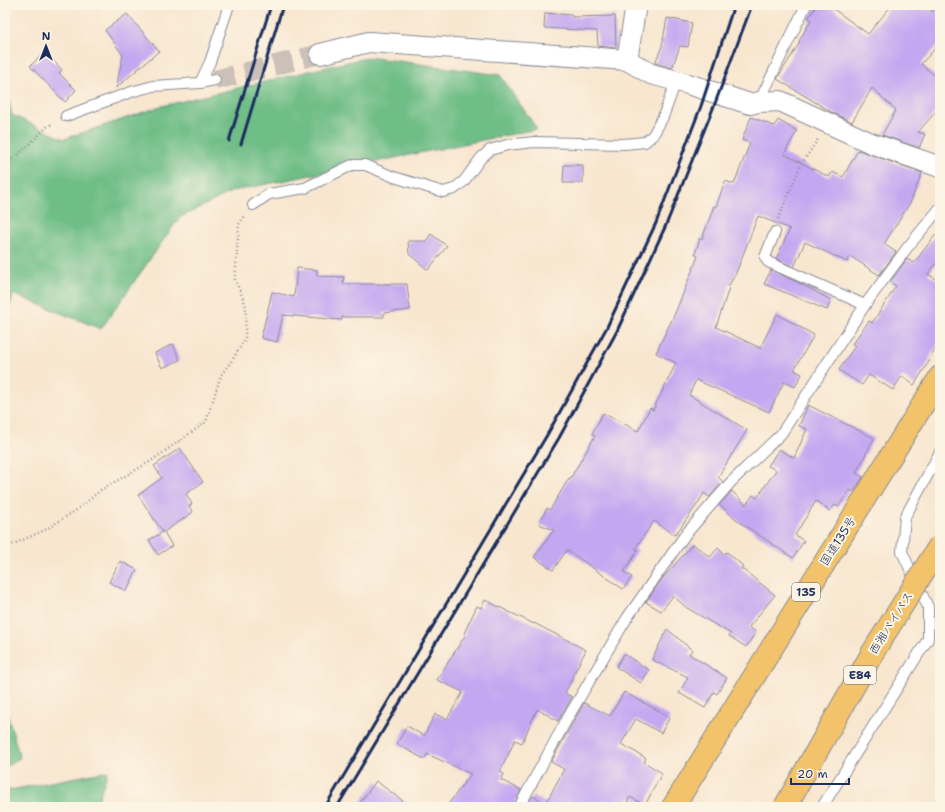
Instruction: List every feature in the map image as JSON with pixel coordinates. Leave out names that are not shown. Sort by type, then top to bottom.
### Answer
[{"type":"highway","name":"国道135号","points":[[673,807],[940,377]]},
{"type":"highway","name":"西湘バイパス","points":[[785,807],[873,652],[940,545]]},
{"type":"highway","name":"西湘バイパス","points":[[796,807],[875,669],[940,565]]},
{"type":"street","points":[[627,60],[636,5]]},
{"type":"street","points":[[320,54],[368,42],[627,60],[651,74],[750,104],[780,101],[829,122],[871,143],[940,167]]},
{"type":"lane","points":[[200,83],[210,62],[229,5]]},
{"type":"lane","points":[[759,102],[806,5]]},
{"type":"lane","points":[[66,116],[131,92],[153,86],[200,83],[216,80]]},
{"type":"lane","points":[[252,205],[268,194],[305,188],[352,165],[365,165],[394,177],[443,192],[454,189],[464,181],[481,158],[490,150],[507,145],[534,142],[624,144],[645,142],[653,135],[663,117],[676,81]]},
{"type":"lane","points":[[518,807],[567,719],[627,618],[685,535],[730,482],[782,434],[865,305],[940,208]]},
{"type":"lane","points":[[775,232],[765,257],[768,262],[865,305]]},
{"type":"lane","points":[[822,807],[928,639],[928,607],[902,552],[905,516],[940,452]]},
{"type":"path","points":[[5,164],[48,127],[66,116]]},
{"type":"path","points":[[775,232],[774,230],[801,165],[829,122]]},
{"type":"path","points":[[5,548],[45,530],[75,511],[101,490],[151,462],[206,422],[221,375],[245,339],[246,306],[235,279],[239,224],[252,205]]},
{"type":"green space","points":[[369,57],[500,75],[537,129],[233,191],[179,218],[101,329],[13,294],[5,327],[5,83],[12,115],[64,139],[162,106]]},
{"type":"green space","points":[[5,706],[20,758],[5,767]]},
{"type":"green space","points":[[108,771],[96,807],[5,807],[5,791]]},
{"type":"building","points":[[817,5],[828,5],[868,34],[892,5],[923,5],[932,12],[938,5],[940,5],[940,43],[921,64],[940,80],[940,107],[918,132],[925,134],[919,148],[882,135],[896,110],[872,88],[852,122],[833,113],[777,79],[800,42],[799,41],[811,20],[808,18]]},
{"type":"building","points":[[545,13],[572,15],[572,17],[615,16],[616,48],[598,46],[597,31],[544,28]]},
{"type":"building","points":[[127,14],[159,51],[116,88],[123,55],[105,30]]},
{"type":"building","points":[[667,18],[692,23],[688,47],[680,46],[672,68],[655,63],[662,46]]},
{"type":"building","points":[[45,52],[62,70],[59,73],[76,90],[65,102],[30,66]]},
{"type":"building","points":[[751,117],[774,126],[778,120],[797,131],[784,154],[829,177],[832,172],[843,177],[858,150],[922,173],[910,203],[884,244],[896,252],[879,275],[850,256],[847,262],[805,242],[794,267],[776,259],[790,229],[758,216],[736,273],[728,287],[729,288],[716,327],[760,348],[777,314],[814,335],[794,370],[802,374],[795,387],[784,382],[769,412],[696,380],[689,395],[747,430],[718,477],[723,482],[709,497],[704,493],[675,535],[654,521],[635,549],[638,550],[624,572],[632,577],[623,589],[567,550],[553,570],[534,557],[554,530],[539,524],[547,508],[550,510],[569,478],[570,479],[595,436],[592,434],[603,413],[638,431],[650,408],[653,410],[676,363],[656,353],[676,311],[698,256],[695,254],[700,238],[702,239],[714,206],[716,207],[725,181],[734,184],[750,143],[742,140]]},
{"type":"building","points":[[564,165],[583,165],[583,183],[563,183]]},
{"type":"building","points":[[940,229],[940,259],[928,274],[940,282],[940,340],[929,359],[930,360],[914,385],[902,376],[893,390],[869,375],[862,385],[839,370],[855,346],[852,344],[869,321],[872,323],[882,308],[896,286],[890,282],[907,259],[914,263]]},
{"type":"building","points":[[431,234],[447,246],[428,270],[409,254],[408,241],[426,241]]},
{"type":"building","points":[[297,268],[317,270],[317,276],[344,277],[343,284],[407,284],[410,310],[384,313],[384,317],[342,317],[342,320],[283,315],[277,342],[261,338],[272,292],[294,297]]},
{"type":"building","points":[[771,270],[831,300],[827,310],[764,284]]},
{"type":"building","points":[[173,344],[180,360],[162,368],[155,353]]},
{"type":"building","points":[[808,405],[874,438],[856,473],[863,477],[853,492],[850,490],[838,507],[835,505],[830,511],[816,501],[795,535],[804,541],[793,558],[741,523],[719,505],[732,491],[746,505],[753,495],[757,498],[776,470],[768,466],[779,449],[794,458],[807,429],[799,426]]},
{"type":"building","points":[[180,448],[203,482],[186,494],[192,504],[189,506],[193,512],[164,532],[172,546],[158,555],[149,540],[163,532],[138,495],[162,478],[154,466]]},
{"type":"building","points":[[693,544],[710,557],[718,548],[724,554],[727,552],[743,566],[741,568],[775,595],[749,627],[756,632],[746,647],[729,636],[731,634],[687,608],[673,596],[661,611],[646,602],[662,579]]},
{"type":"building","points":[[120,561],[137,570],[126,591],[109,582]]},
{"type":"building","points":[[485,600],[586,650],[565,693],[572,697],[558,721],[537,709],[522,743],[515,740],[500,772],[504,774],[501,780],[521,790],[513,807],[446,807],[471,774],[427,754],[424,759],[397,744],[407,726],[424,736],[435,714],[447,719],[463,692],[437,680],[466,634],[464,633],[477,606],[481,608]]},
{"type":"building","points":[[667,629],[692,650],[689,654],[727,678],[717,694],[714,692],[705,708],[679,693],[688,677],[652,660]]},
{"type":"building","points":[[624,654],[649,670],[641,683],[616,667]]},
{"type":"building","points":[[624,692],[670,717],[661,733],[636,719],[621,744],[646,758],[644,762],[662,773],[645,805],[630,797],[624,807],[526,807],[533,796],[546,803],[564,769],[551,762],[584,703],[610,716]]},
{"type":"building","points":[[376,781],[411,807],[357,807]]},
{"type":"tunnel","points":[[215,80],[320,54]]},
{"type":"railway","points":[[229,141],[271,5]]},
{"type":"railway","points":[[241,144],[283,5]]},
{"type":"railway","points":[[325,807],[547,435],[607,327],[656,223],[701,106],[734,5]]},
{"type":"railway","points":[[337,807],[559,438],[617,331],[666,225],[714,106],[752,5]]}]
